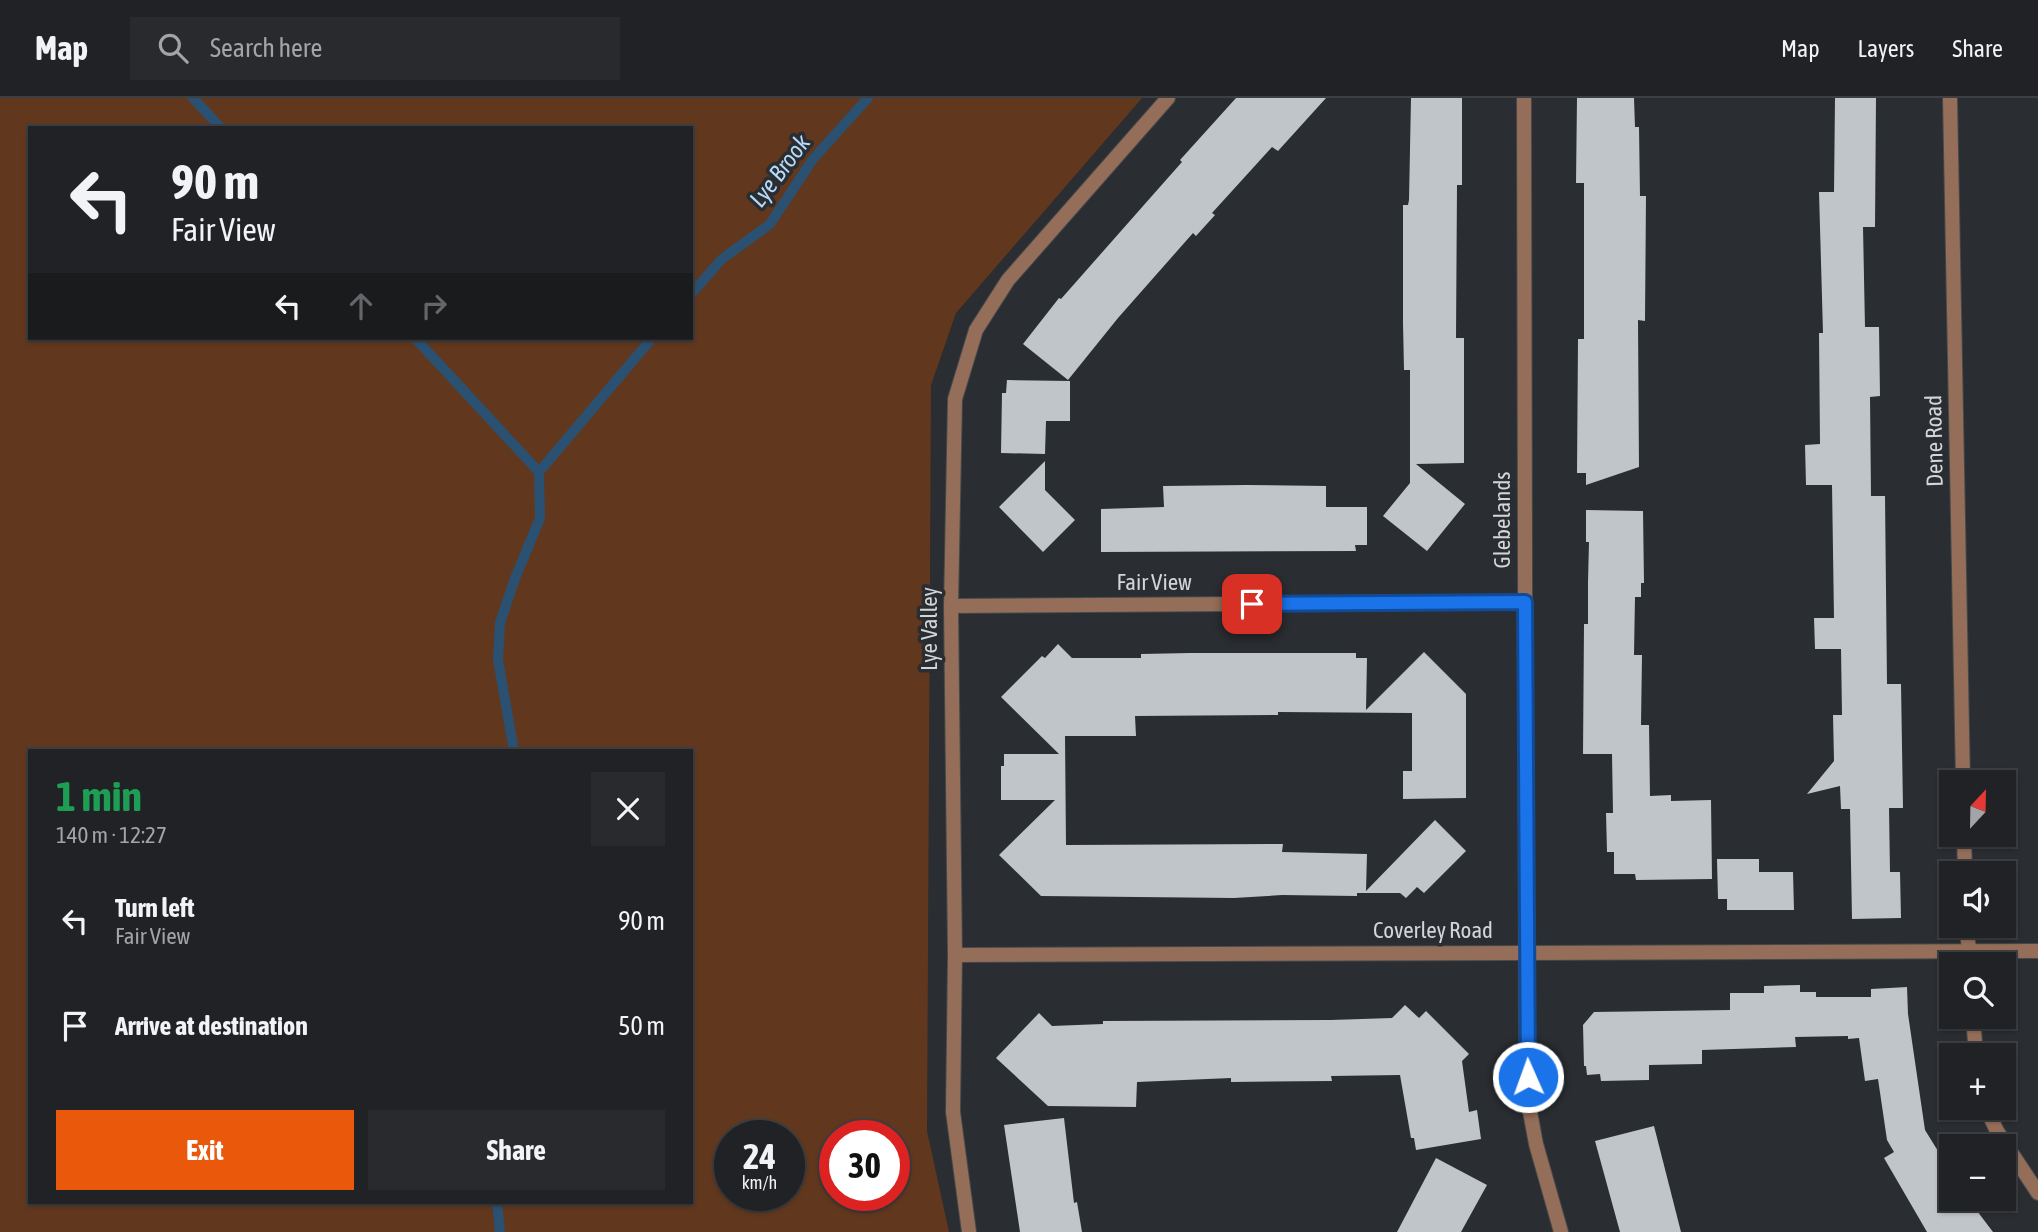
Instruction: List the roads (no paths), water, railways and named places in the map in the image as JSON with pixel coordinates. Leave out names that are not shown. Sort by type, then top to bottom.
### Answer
[{"type":"street","name":"Lye Valley","points":[[969,1232],[953,1112],[955,955],[951,606],[955,399],[976,330],[1008,280],[1168,98]]},
{"type":"street","name":"Glebelands","points":[[1524,98],[1528,1101],[1539,1155],[1561,1232]]},
{"type":"street","name":"Dene Road","points":[[1950,98],[1963,770]]},
{"type":"street","name":"Fair View","points":[[951,606],[1525,602]]},
{"type":"street","name":"Coverley Road","points":[[2016,953],[2038,951]]},
{"type":"street","name":"Coverley Road","points":[[955,955],[1528,952],[1939,958]]},
{"type":"street","points":[[1992,1120],[2038,1193]]},
{"type":"waterway","points":[[193,98],[219,126]]},
{"type":"waterway","name":"Lye Brook","points":[[693,292],[722,259],[770,224],[813,159],[868,98]]},
{"type":"waterway","points":[[417,340],[539,472],[540,518],[500,623],[498,660],[514,749]]},
{"type":"waterway","name":"Lye Brook","points":[[539,472],[650,340]]},
{"type":"waterway","points":[[497,1204],[500,1232]]}]
